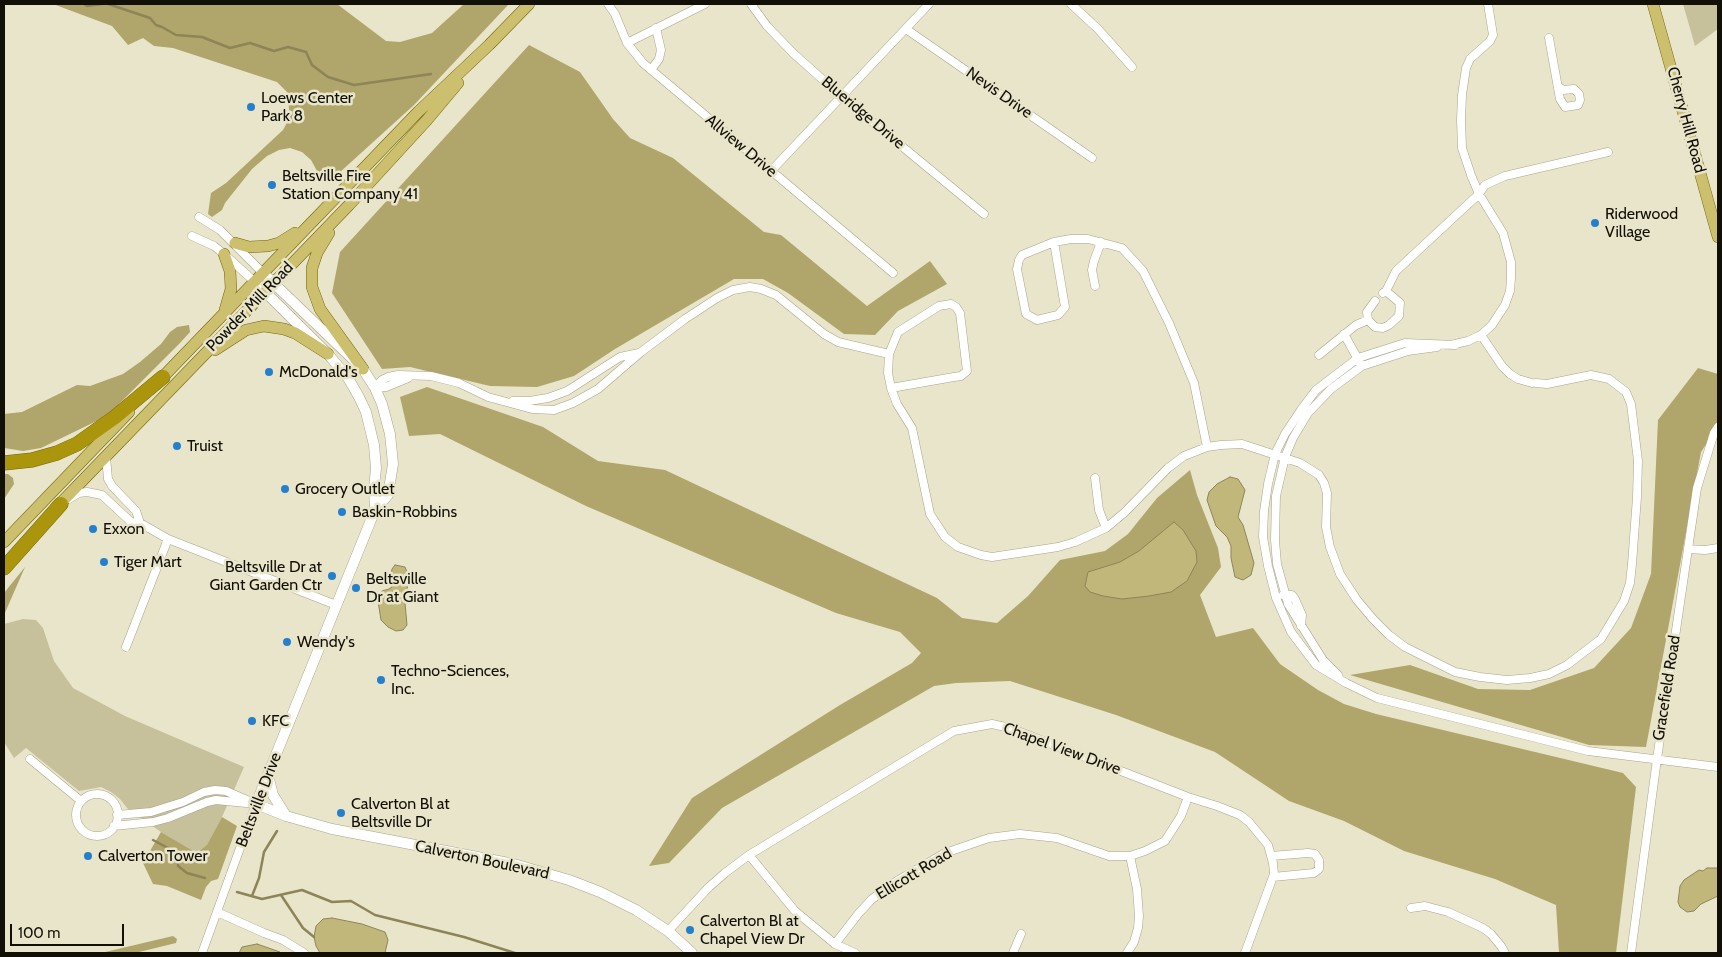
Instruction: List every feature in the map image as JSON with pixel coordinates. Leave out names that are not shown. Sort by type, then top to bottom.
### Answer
[{"type":"highway","points":[[4,463],[32,460],[56,453],[76,444],[115,417],[163,377]]},
{"type":"highway","points":[[4,568],[60,504]]},
{"type":"main road","name":"Powder Mill Road","points":[[4,563],[349,205],[427,120],[490,46],[530,4]]},
{"type":"main road","name":"Cherry Hill Road","points":[[1653,4],[1718,237]]},
{"type":"main road","name":"Powder Mill Road","points":[[4,542],[419,111],[490,46]]},
{"type":"main road","points":[[235,243],[249,247],[259,247],[279,243],[289,237],[339,194]]},
{"type":"main road","points":[[349,205],[317,253],[311,278],[320,309],[363,370]]},
{"type":"main road","points":[[224,254],[230,271],[231,289],[224,312]]},
{"type":"main road","points":[[197,362],[237,335],[264,326],[295,333],[328,354]]},
{"type":"street","name":"Allview Drive","points":[[608,4],[615,14],[627,43],[635,56],[894,273]]},
{"type":"street","points":[[627,43],[705,4]]},
{"type":"street","name":"Blueridge Drive","points":[[751,4],[780,41],[841,96],[984,214]]},
{"type":"street","points":[[771,171],[929,4]]},
{"type":"street","points":[[1071,4],[1098,29],[1132,67]]},
{"type":"street","points":[[1285,594],[1277,564],[1275,540],[1276,496],[1285,457],[1293,438],[1308,413],[1331,388],[1362,366],[1408,352],[1455,345],[1481,336],[1498,318],[1506,305],[1510,291],[1511,262],[1503,233],[1479,194],[1470,175],[1462,148],[1460,120],[1466,68],[1470,59],[1490,41],[1493,35],[1488,4]]},
{"type":"street","points":[[651,70],[659,58],[661,50],[656,28]]},
{"type":"street","name":"Nevis Drive","points":[[906,29],[1092,158]]},
{"type":"street","points":[[1549,38],[1558,86]]},
{"type":"street","points":[[1375,302],[1367,312],[1368,320],[1375,327],[1382,328],[1389,325],[1399,316],[1400,303],[1385,292],[1396,271],[1479,194],[1485,185],[1505,176],[1608,152]]},
{"type":"street","points":[[199,217],[220,230],[235,243],[259,278]]},
{"type":"street","points":[[192,236],[214,246],[259,278]]},
{"type":"street","points":[[1054,242],[1065,307],[1058,315],[1037,320],[1026,314],[1017,269],[1022,255],[1054,242],[1071,239],[1088,239],[1122,248],[1143,271],[1169,323],[1194,383],[1206,447]]},
{"type":"street","points":[[1095,286],[1092,270],[1101,242]]},
{"type":"street","name":"Beltsville Drive","points":[[202,953],[256,804],[336,605],[375,510],[388,495],[393,464],[393,451],[387,420],[375,388],[363,370],[273,283],[259,278]]},
{"type":"street","name":"Beltsville Drive","points":[[259,278],[264,292],[328,354],[348,378],[366,412],[376,468],[375,510]]},
{"type":"street","points":[[375,388],[386,387],[413,376],[431,376],[459,383],[488,398],[532,409],[554,410],[598,389],[641,352],[717,298],[734,290],[750,286],[761,288],[776,295],[824,334],[838,342],[889,354]]},
{"type":"street","points":[[891,388],[961,376],[967,371],[960,313],[956,307],[951,304],[939,306],[898,332],[889,354],[888,374],[891,388],[898,404],[912,428],[930,514],[945,538],[958,547],[981,555],[992,557],[1005,556],[1066,544],[1092,535],[1106,528],[1126,512],[1168,468],[1184,456],[1206,447],[1242,444],[1300,463],[1319,475],[1327,493],[1326,527],[1329,544],[1340,574],[1372,619],[1389,635],[1405,647],[1456,672],[1480,678],[1507,680],[1530,678],[1548,674],[1567,665],[1601,639],[1624,601],[1630,583],[1637,497],[1638,461],[1631,404],[1626,392],[1609,379],[1601,377],[1591,376],[1547,384],[1518,379],[1502,366],[1481,336]]},
{"type":"street","points":[[1319,355],[1356,325],[1368,320]]},
{"type":"street","points":[[1344,334],[1362,366]]},
{"type":"street","points":[[1455,345],[1405,343],[1358,358],[1316,390],[1285,434],[1275,454],[1264,511],[1263,537],[1276,598],[1291,632],[1316,665],[1346,683],[1377,698],[1588,751],[1718,767]]},
{"type":"street","points":[[499,400],[529,401],[548,398],[567,391],[620,357],[641,352]]},
{"type":"street","points":[[567,391],[572,401]]},
{"type":"street","name":"Gracefield Road","points":[[1631,953],[1657,759],[1697,488],[1714,433],[1718,427]]},
{"type":"street","points":[[106,457],[108,479],[112,486],[136,511],[140,523]]},
{"type":"street","points":[[1095,478],[1099,510],[1106,528]]},
{"type":"street","points":[[60,504],[79,493],[95,492],[102,495],[131,522],[140,523],[168,539],[336,605]]},
{"type":"street","points":[[126,647],[168,539]]},
{"type":"street","points":[[1688,549],[1705,550],[1718,548]]},
{"type":"street","points":[[1276,598],[1285,594],[1292,595],[1302,615],[1301,626],[1323,660],[1346,683]]},
{"type":"street","points":[[1291,632],[1301,626]]},
{"type":"street","name":"Chapel View Drive","points":[[668,931],[709,887],[749,855],[954,730],[985,724],[1001,725],[1010,728],[1240,815],[1249,822],[1268,845],[1274,868],[1273,877],[1245,953]]},
{"type":"street","points":[[30,758],[82,801]]},
{"type":"street","points":[[268,775],[273,795],[286,816]]},
{"type":"street","points":[[117,815],[151,812],[183,802],[204,792],[215,790],[226,791],[256,804]]},
{"type":"street","points":[[114,826],[117,815],[111,801],[102,795],[92,795],[82,801],[77,809],[77,822],[85,832],[90,835],[99,836],[114,826],[153,822],[216,800],[256,804]]},
{"type":"street","name":"Ellicott Road","points":[[835,944],[859,913],[872,900],[897,881],[926,863],[966,844],[1004,835],[1020,834],[1056,838],[1109,856],[1130,856],[1145,852],[1165,840],[1181,816],[1188,796]]},
{"type":"street","points":[[183,802],[186,812]]},
{"type":"street","name":"Calverton Boulevard","points":[[256,804],[286,816],[332,829],[542,871],[619,901],[668,931],[692,953]]},
{"type":"street","points":[[1271,856],[1308,853],[1315,854],[1319,860],[1319,869],[1314,873],[1273,877]]},
{"type":"street","points":[[749,855],[795,910],[835,944],[855,953]]},
{"type":"street","points":[[1127,953],[1134,942],[1139,916],[1137,889],[1130,856]]},
{"type":"street","points":[[1410,908],[1425,906],[1448,912],[1483,928],[1491,934],[1504,953]]},
{"type":"street","points":[[217,912],[283,940],[304,953]]},
{"type":"street","points":[[1013,953],[1021,934]]},
{"type":"shaded area","points":[[53,4],[337,4],[386,41],[400,42],[432,33],[464,4],[509,4],[414,105],[328,183],[322,180],[311,160],[302,152],[290,148],[279,150],[267,156],[252,169],[225,203],[222,210],[212,217],[208,214],[211,193],[226,183],[283,130],[290,117],[287,92],[277,82],[173,48],[154,46],[143,38],[128,45],[112,26]]},
{"type":"shaded area","points":[[1683,4],[1718,4],[1718,29],[1695,46]]},
{"type":"shaded area","points":[[529,45],[580,72],[613,119],[630,138],[673,158],[764,232],[781,235],[867,306],[930,261],[947,284],[898,311],[875,335],[844,334],[788,293],[763,279],[734,279],[615,349],[574,376],[537,387],[490,386],[410,367],[382,369],[332,293],[340,252]]},
{"type":"shaded area","points":[[189,325],[190,332],[107,416],[41,448],[23,451],[4,448],[4,414],[22,412],[77,385],[90,386],[123,374],[161,344],[170,332],[177,327]]},
{"type":"shaded area","points":[[1698,368],[1718,374],[1718,426],[1701,452],[1646,747],[1589,745],[1350,675],[1410,665],[1478,689],[1530,690],[1594,668],[1631,628],[1651,574],[1658,420]]},
{"type":"shaded area","points":[[427,387],[543,427],[598,461],[665,470],[937,598],[962,618],[997,623],[1028,596],[1060,560],[1105,551],[1128,534],[1157,498],[1190,470],[1197,495],[1218,548],[1221,567],[1200,595],[1216,637],[1253,628],[1280,664],[1318,690],[1344,704],[1376,714],[1623,773],[1636,787],[1616,953],[1559,953],[1556,905],[1495,879],[1404,851],[1344,821],[1289,801],[1215,752],[1116,715],[1010,681],[956,683],[934,686],[722,808],[669,863],[649,866],[692,798],[840,705],[912,663],[921,653],[900,632],[836,613],[586,506],[440,434],[409,436],[400,397]]},
{"type":"shaded area","points":[[4,474],[8,474],[13,478],[14,484],[4,499]]},
{"type":"shaded area","points":[[1230,477],[1238,479],[1245,490],[1238,517],[1243,525],[1254,563],[1251,575],[1243,580],[1235,577],[1231,558],[1231,546],[1227,537],[1216,526],[1207,500],[1209,492],[1217,484]]},
{"type":"shaded area","points":[[1174,522],[1183,530],[1196,551],[1197,562],[1187,581],[1171,592],[1122,599],[1090,592],[1085,586],[1088,572],[1120,562],[1139,551]]},
{"type":"shaded area","points":[[395,565],[405,567],[409,577],[405,603],[407,625],[403,630],[396,631],[388,627],[381,620],[378,601],[382,591],[392,587],[391,575]]},
{"type":"shaded area","points":[[25,567],[4,615],[4,593]]},
{"type":"shaded area","points":[[23,619],[36,620],[43,628],[54,661],[73,688],[125,716],[244,767],[207,846],[197,853],[161,832],[127,808],[111,792],[101,787],[79,791],[26,748],[14,758],[4,742],[4,624]]},
{"type":"shaded area","points":[[222,817],[237,826],[218,879],[211,881],[206,887],[201,900],[167,886],[153,884],[143,863],[161,832],[197,853],[207,845]]},
{"type":"shaded area","points":[[1707,868],[1718,868],[1718,896],[1701,904],[1694,911],[1687,912],[1680,907],[1678,902],[1680,886],[1684,880],[1699,870],[1703,871]]},
{"type":"shaded area","points":[[332,918],[362,924],[385,932],[388,940],[385,953],[320,953],[314,937],[316,926],[323,919]]},
{"type":"shaded area","points":[[173,936],[177,939],[176,943],[135,953],[101,953]]},
{"type":"shaded area","points":[[257,944],[281,953],[239,953],[242,947]]},
{"type":"waterway","points":[[84,4],[87,6],[102,4]]},
{"type":"waterway","points":[[108,4],[150,18],[156,25],[176,35],[202,37],[230,48],[250,43],[274,51],[288,47],[306,52],[312,65],[328,77],[354,85],[431,74]]},
{"type":"waterway","points":[[252,896],[259,878],[264,852],[277,831]]},
{"type":"waterway","points":[[153,840],[178,856],[178,866],[187,873],[205,878]]},
{"type":"waterway","points":[[237,892],[262,899],[302,890],[332,902],[351,901],[375,915],[464,937],[515,953]]},
{"type":"waterway","points":[[281,895],[303,928],[314,937]]},
{"type":"place","name":"Loews Center Park 8","points":[[251,107]]},
{"type":"place","name":"Beltsville Fire Station Company 41","points":[[272,185]]},
{"type":"place","name":"Riderwood Village","points":[[1595,223]]},
{"type":"place","name":"McDonald's","points":[[269,372]]},
{"type":"place","name":"Truist","points":[[177,446]]},
{"type":"place","name":"Grocery Outlet","points":[[285,489]]},
{"type":"place","name":"Baskin-Robbins","points":[[342,512]]},
{"type":"place","name":"Exxon","points":[[93,529]]},
{"type":"place","name":"Tiger Mart","points":[[104,562]]},
{"type":"place","name":"Beltsville Dr at Giant Garden Ctr","points":[[332,576]]},
{"type":"place","name":"Beltsville Dr at Giant","points":[[356,588]]},
{"type":"place","name":"Wendy's","points":[[287,642]]},
{"type":"place","name":"Techno-Sciences, Inc.","points":[[381,680]]},
{"type":"place","name":"KFC","points":[[252,721]]},
{"type":"place","name":"Calverton Bl at Beltsville Dr","points":[[341,813]]},
{"type":"place","name":"Calverton Tower","points":[[88,856]]},
{"type":"place","name":"Calverton Bl at Chapel View Dr","points":[[690,930]]}]
